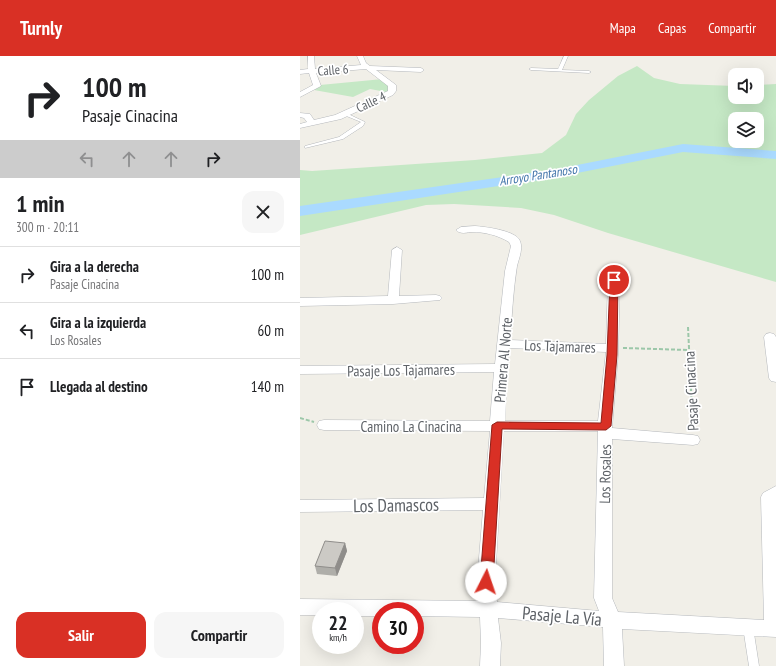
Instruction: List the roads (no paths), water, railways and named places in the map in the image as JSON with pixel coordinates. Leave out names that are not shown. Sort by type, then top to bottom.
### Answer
[{"type":"street","points":[[300,95],[316,86],[310,56]]},
{"type":"street","name":"Calle 4","points":[[300,126],[341,115],[392,91],[392,84],[363,64],[360,56]]},
{"type":"street","name":"Calle 6","points":[[300,72],[369,67],[421,70]]},
{"type":"street","points":[[300,86],[312,89]]},
{"type":"street","points":[[304,116],[341,115]]},
{"type":"street","points":[[304,116],[312,124]]},
{"type":"street","name":"Primera Al Norte","points":[[461,230],[473,229],[493,231],[514,240],[516,246],[511,271],[503,344],[486,582],[491,643],[490,666]]},
{"type":"street","points":[[393,300],[397,250]]},
{"type":"street","name":"Los Rosales","points":[[614,280],[606,430],[603,598],[612,620],[614,666]]},
{"type":"street","points":[[300,302],[436,298]]},
{"type":"street","points":[[770,336],[776,378]]},
{"type":"street","name":"Los Tajamares","points":[[503,344],[611,348]]},
{"type":"street","name":"Pasaje Los Tajamares","points":[[300,370],[502,368]]},
{"type":"street","name":"Camino La Cinacina","points":[[324,425],[497,425]]},
{"type":"street","name":"Pasaje Cinacina","points":[[497,425],[606,430],[693,440]]},
{"type":"street","points":[[775,629],[769,497],[776,492]]},
{"type":"street","name":"Los Damascos","points":[[300,506],[491,504]]},
{"type":"street","name":"Pasaje La Vía","points":[[300,607],[488,609],[612,620],[775,629]]},
{"type":"lane","points":[[560,70],[566,56]]},
{"type":"lane","points":[[531,69],[589,72]]},
{"type":"lane","points":[[307,147],[341,138],[361,125],[362,122],[359,119],[341,115]]},
{"type":"lane","points":[[748,627],[754,666]]},
{"type":"waterway","name":"Arroyo Pantanoso","points":[[300,211],[552,174],[683,148],[776,155]]}]
